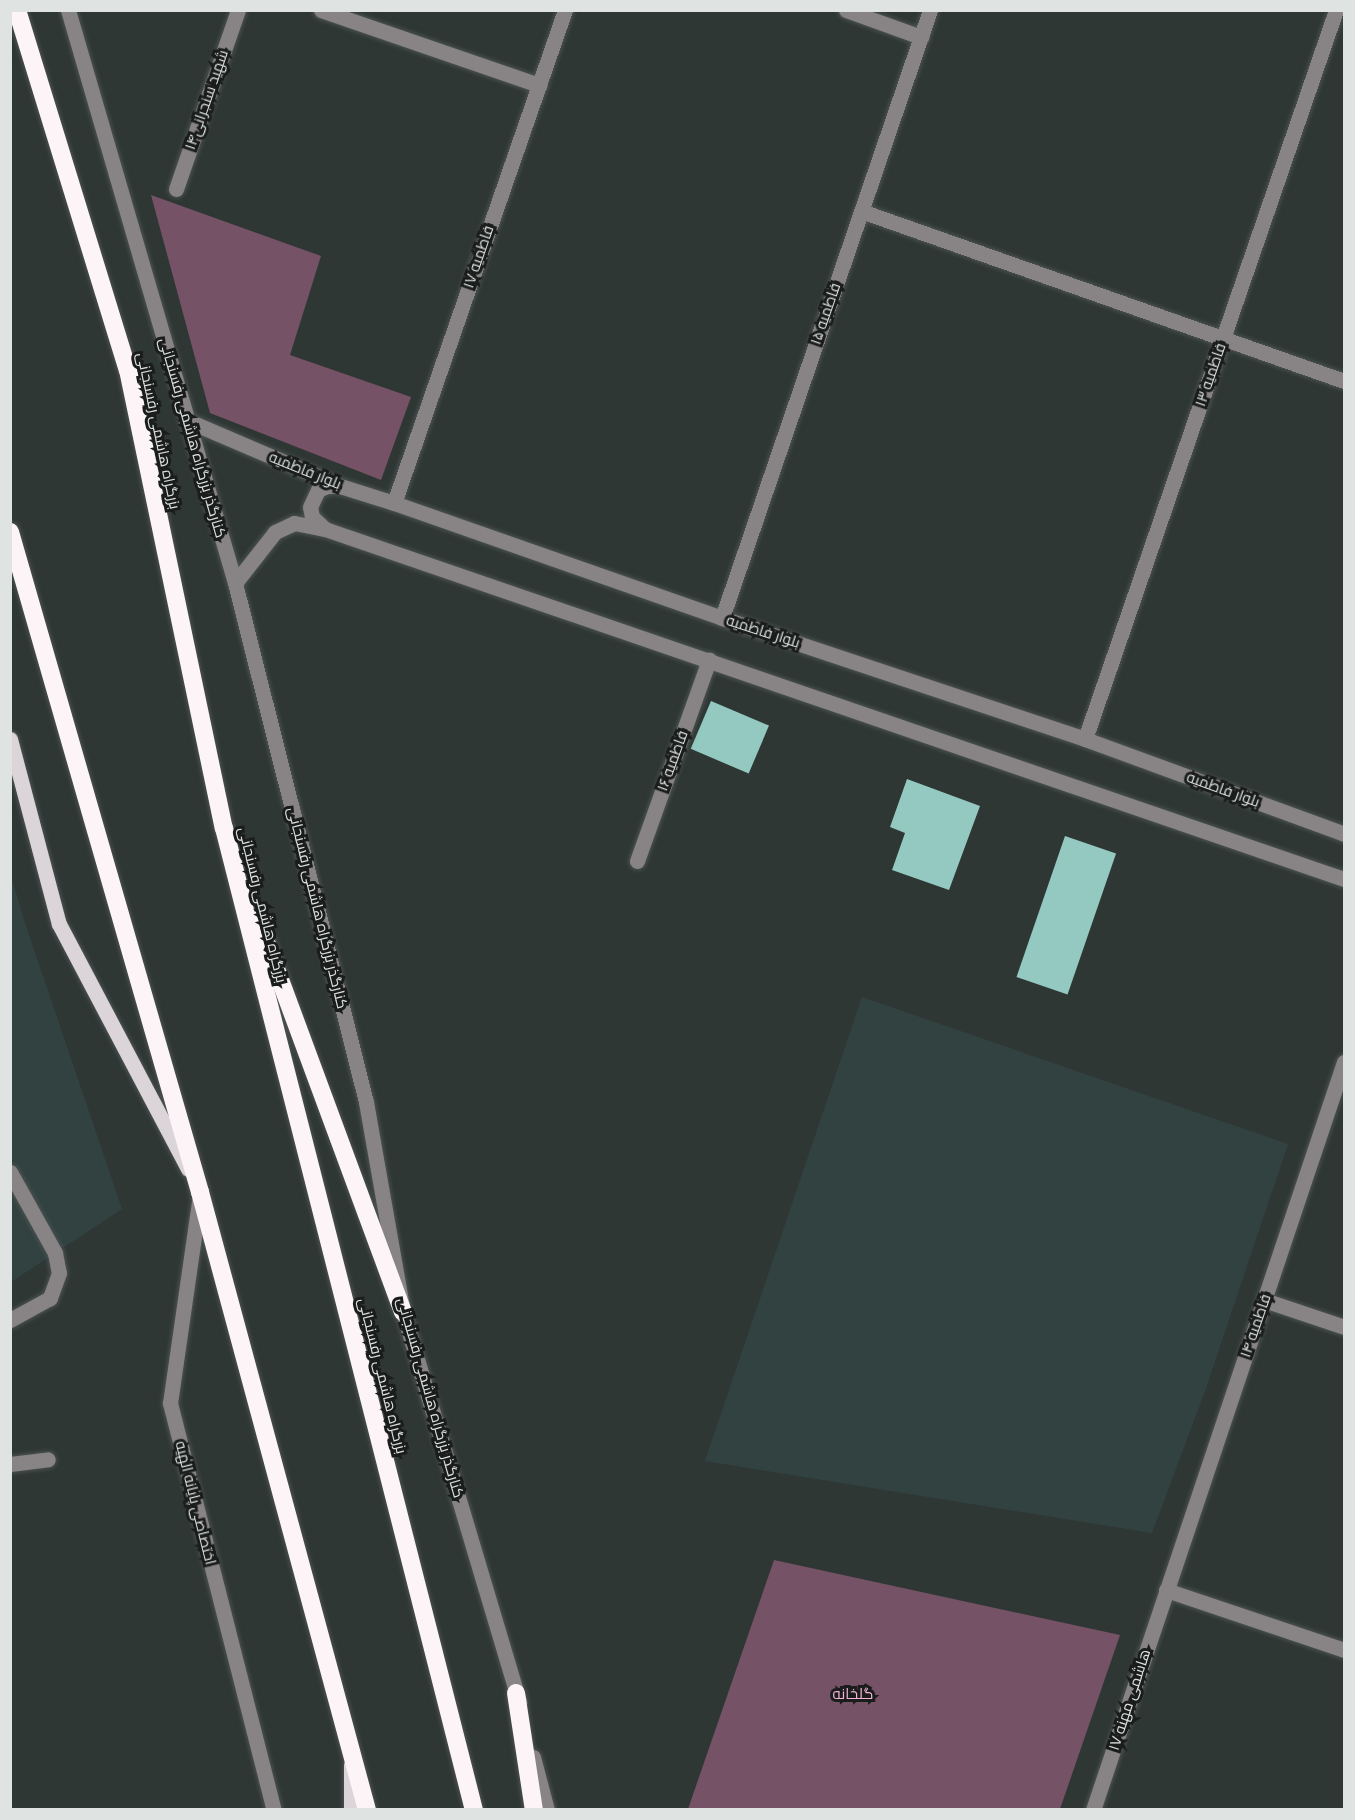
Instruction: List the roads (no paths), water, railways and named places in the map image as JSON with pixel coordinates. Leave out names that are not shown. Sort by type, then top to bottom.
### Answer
[{"type":"highway","name":"بزرگراه هاشمی رفسنجانی","points":[[16,10],[128,370],[224,828],[474,1809]]},
{"type":"highway","points":[[10,532],[200,1192],[367,1809]]},
{"type":"highway","points":[[224,828],[403,1312]]},
{"type":"highway","points":[[516,1693],[534,1809]]},
{"type":"main road","points":[[10,739],[59,924],[200,1192]]},
{"type":"main road","points":[[350,1741],[351,1809]]},
{"type":"street","name":"کنارگذر بزرگراه هاشمی رفسنجانی","points":[[68,10],[235,584],[366,1102],[403,1312],[516,1693],[547,1809]]},
{"type":"street","name":"شهید سنجرانی۱۴","points":[[176,189],[238,10]]},
{"type":"street","points":[[321,10],[539,84]]},
{"type":"street","name":"فاطمیه ۱۷","points":[[394,503],[565,10]]},
{"type":"street","points":[[846,10],[921,38]]},
{"type":"street","name":"فاطمیه ۱۵","points":[[722,618],[930,10]]},
{"type":"street","name":"فاطمیه ۱۳","points":[[1085,739],[1336,10]]},
{"type":"street","points":[[861,211],[1344,381]]},
{"type":"street","name":"بلوار فاطمیه","points":[[186,420],[340,486],[722,618],[1085,739],[1344,834]]},
{"type":"street","points":[[325,529],[312,516],[310,507],[312,497],[318,490],[327,486],[340,486]]},
{"type":"street","points":[[235,584],[275,532],[294,523],[325,529],[1344,879]]},
{"type":"street","name":"فاطمیه ۱۶","points":[[637,861],[709,660]]},
{"type":"street","name":"فاطمیه ۱۴","points":[[1166,1590],[1344,1062]]},
{"type":"street","points":[[10,1172],[54,1253],[59,1273],[50,1298],[10,1320]]},
{"type":"street","name":"اختصاصی پایانه الهیه","points":[[200,1192],[170,1403],[274,1809]]},
{"type":"street","points":[[1264,1300],[1344,1327]]},
{"type":"street","points":[[10,1464],[48,1459]]},
{"type":"street","points":[[1166,1590],[1344,1650]]},
{"type":"street","name":"هاشمی مهنه ۱۷","points":[[1093,1809],[1166,1590]]},
{"type":"park label","name":"گلخانه","points":[[853,1695]]}]
